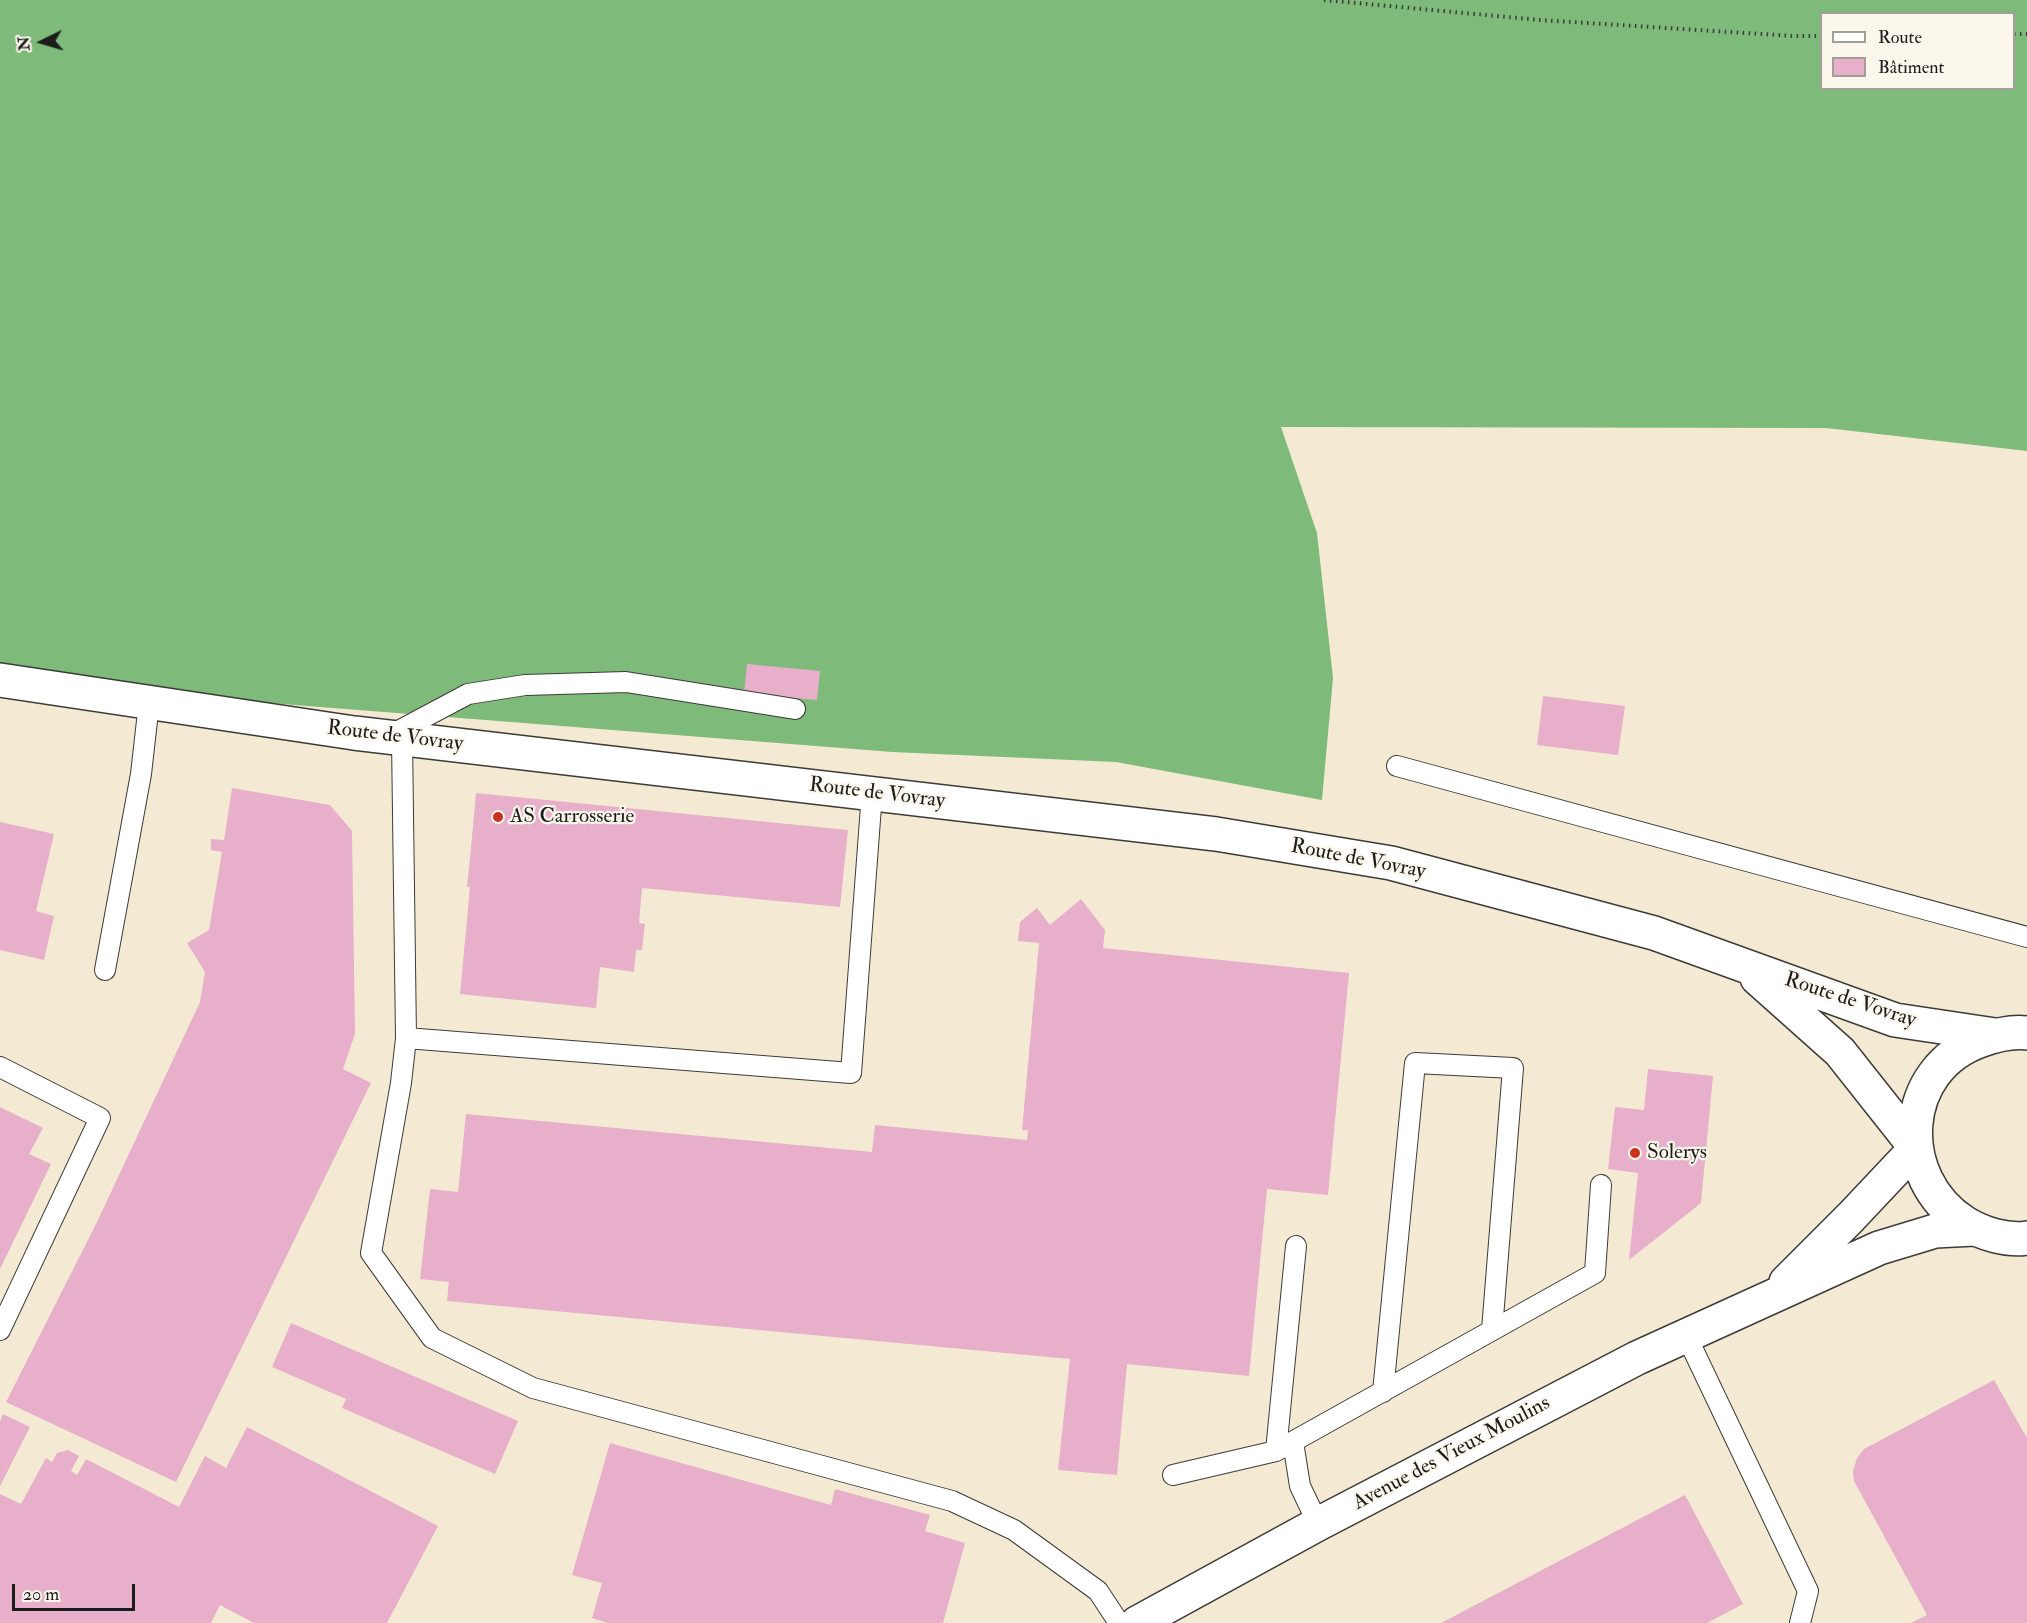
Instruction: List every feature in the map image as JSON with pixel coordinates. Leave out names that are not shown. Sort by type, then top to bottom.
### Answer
[{"type":"street","name":"Route de Vovray","points":[[0,680],[394,738],[1216,834],[1391,863],[1654,933],[1895,1020],[1995,1035]]},
{"type":"street","name":"Route de Vovray","points":[[1743,964],[1840,1052],[1916,1148]]},
{"type":"street","points":[[2007,1238],[1952,1215],[1934,1196],[1922,1173],[1916,1148],[1916,1123],[1922,1098],[1934,1076],[1950,1058],[1971,1044],[1995,1035],[2027,1033]]},
{"type":"street","name":"Avenue des Vieux Moulins","points":[[1772,1296],[1916,1148]]},
{"type":"street","name":"Avenue des Vieux Moulins","points":[[1137,1623],[1318,1524],[1637,1358],[1879,1248],[1935,1231],[2007,1238]]},
{"type":"lane","points":[[795,709],[626,682],[525,685],[468,694],[394,738],[406,1038],[401,1083],[371,1253],[432,1338],[532,1388],[952,1501],[1014,1530],[1079,1577],[1098,1591],[1119,1623]]},
{"type":"lane","points":[[105,970],[141,774],[149,703]]},
{"type":"lane","points":[[1397,766],[2027,937]]},
{"type":"lane","points":[[406,1038],[851,1073],[872,794]]},
{"type":"lane","points":[[1383,1392],[1415,1063],[1513,1068],[1492,1330]]},
{"type":"lane","points":[[0,1066],[100,1118],[0,1330]]},
{"type":"lane","points":[[1173,1475],[1284,1447],[1595,1273],[1601,1185]]},
{"type":"lane","points":[[1296,1246],[1284,1447],[1318,1524]]},
{"type":"lane","points":[[1686,1335],[1808,1591],[1800,1623]]},
{"type":"path","points":[[1324,0],[1540,20],[1781,36],[1820,36]]},
{"type":"green space","points":[[0,0],[2027,0],[2027,451],[1826,428],[1281,427],[1317,533],[1333,678],[1322,800],[1116,762],[892,752],[117,691],[0,674]]},
{"type":"building","points":[[747,664],[820,671],[817,700],[744,694]]},
{"type":"building","points":[[1543,696],[1625,706],[1618,755],[1537,745]]},
{"type":"building","points":[[232,788],[330,805],[352,831],[355,1034],[343,1069],[371,1083],[176,1482],[6,1402],[97,1222],[200,1002],[205,972],[187,943],[209,930],[222,852],[211,850],[211,839],[224,840]]},
{"type":"building","points":[[476,793],[848,830],[840,907],[642,888],[639,923],[645,924],[642,950],[636,950],[634,972],[600,967],[596,1008],[460,994]]},
{"type":"building","points":[[0,822],[54,834],[36,911],[54,916],[44,960],[0,950]]},
{"type":"building","points":[[1081,899],[1105,930],[1103,948],[1349,973],[1328,1195],[1267,1189],[1249,1376],[1127,1364],[1117,1475],[1058,1470],[1070,1359],[447,1301],[449,1282],[420,1279],[430,1189],[458,1192],[466,1114],[872,1152],[875,1125],[1027,1140],[1028,1130],[1022,1130],[1039,943],[1018,941],[1020,922],[1037,908],[1050,925]]},
{"type":"building","points":[[1648,1069],[1713,1076],[1701,1203],[1629,1260],[1638,1173],[1608,1169],[1615,1107],[1644,1110]]},
{"type":"building","points":[[0,1107],[43,1128],[29,1154],[51,1164],[0,1269]]},
{"type":"building","points":[[291,1323],[518,1421],[495,1474],[342,1408],[346,1399],[272,1367]]},
{"type":"building","points":[[1994,1380],[2027,1438],[2027,1623],[1911,1623],[1927,1615],[1854,1481],[1853,1471],[1857,1458],[1864,1449]]},
{"type":"building","points":[[3,1414],[30,1427],[0,1486],[0,1422]]},
{"type":"building","points":[[247,1427],[438,1526],[387,1623],[254,1623],[220,1605],[211,1623],[0,1623],[0,1494],[21,1504],[46,1458],[52,1462],[57,1453],[68,1450],[79,1456],[71,1471],[77,1475],[86,1459],[179,1507],[205,1456],[226,1468]]},
{"type":"building","points":[[610,1443],[831,1505],[835,1489],[930,1515],[925,1531],[965,1543],[943,1623],[608,1623],[592,1618],[602,1583],[572,1575]]},
{"type":"building","points":[[1685,1495],[1743,1604],[1707,1623],[1441,1623]]},
{"type":"place","name":"AS Carrosserie","points":[[498,817]]},
{"type":"place","name":"Solerys","points":[[1635,1153]]}]
